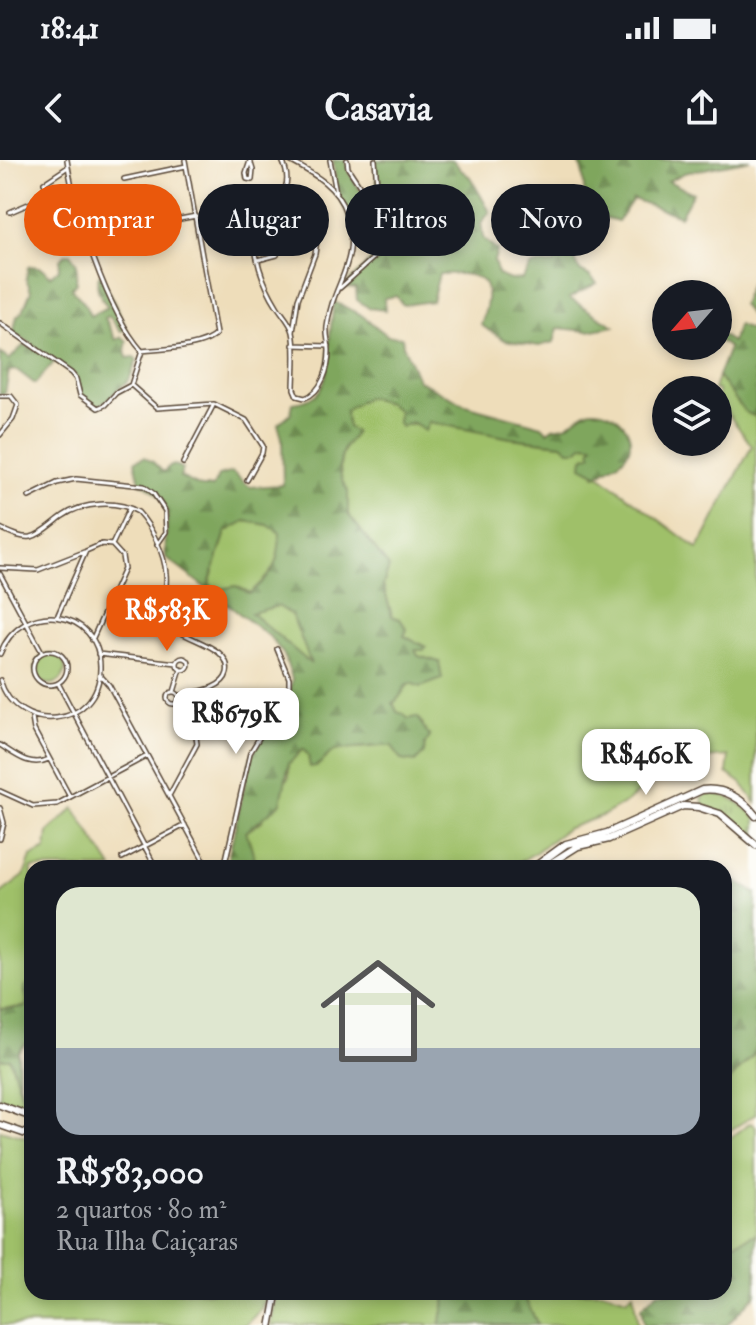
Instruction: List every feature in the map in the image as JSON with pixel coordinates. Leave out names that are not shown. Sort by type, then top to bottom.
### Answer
[{"type":"main road","points":[[705,809],[701,796],[715,789]]},
{"type":"main road","points":[[545,860],[575,840],[607,833],[688,794],[715,789],[737,798],[756,816]]},
{"type":"main road","points":[[556,860],[578,846],[609,839],[676,808],[690,806],[720,814],[756,845]]},
{"type":"main road","points":[[745,838],[756,837]]},
{"type":"main road","points":[[0,1105],[24,1116]]},
{"type":"main road","points":[[0,1125],[24,1133]]},
{"type":"street","points":[[0,323],[71,373],[80,395],[98,408],[131,385],[142,351],[109,295],[83,228],[67,160]]},
{"type":"street","points":[[142,351],[211,340],[216,334],[185,160]]},
{"type":"street","points":[[282,160],[287,171],[286,184]]},
{"type":"street","points":[[330,160],[336,193]]},
{"type":"street","points":[[347,160],[348,168],[360,184]]},
{"type":"street","points":[[375,160],[377,184]]},
{"type":"street","points":[[287,171],[290,161],[327,184]]},
{"type":"street","points":[[124,179],[186,166]]},
{"type":"street","points":[[10,212],[47,196],[49,192],[44,183],[68,167]]},
{"type":"street","points":[[314,256],[298,299],[293,332],[295,392],[297,396],[305,398],[315,393],[328,368],[326,328],[349,263],[352,235],[345,210],[329,186],[335,182]]},
{"type":"street","points":[[182,219],[196,216]]},
{"type":"street","points":[[258,256],[270,294],[293,332]]},
{"type":"street","points":[[258,260],[273,256]]},
{"type":"street","points":[[337,291],[374,256]]},
{"type":"street","points":[[346,271],[353,276]]},
{"type":"street","points":[[293,345],[329,346]]},
{"type":"street","points":[[131,385],[157,408],[214,404],[246,420],[260,439],[262,453],[247,480]]},
{"type":"street","points":[[0,396],[11,396],[18,405],[13,419],[0,435]]},
{"type":"street","points":[[183,463],[214,404]]},
{"type":"street","points":[[29,497],[57,483],[76,479],[144,486],[165,511],[166,532],[157,545]]},
{"type":"street","points":[[0,528],[31,537],[75,509],[116,504],[130,507],[142,516],[166,571],[168,621],[183,634],[220,652],[226,660],[223,681],[218,685],[179,696]]},
{"type":"street","points":[[112,545],[130,507]]},
{"type":"street","points":[[0,568],[38,570],[102,544],[112,545],[122,556],[124,569],[92,640]]},
{"type":"street","points":[[57,617],[86,551]]},
{"type":"street","points":[[74,556],[80,562]]},
{"type":"street","points":[[0,574],[42,653]]},
{"type":"street","points":[[0,654],[9,636],[26,622],[40,617],[57,617],[76,624],[92,640],[98,654],[100,675],[89,701],[74,713],[58,718],[33,717],[20,710],[8,698],[0,680]]},
{"type":"street","points":[[226,860],[250,753],[289,688],[289,678],[277,649]]},
{"type":"street","points":[[53,652],[66,662],[66,673],[58,683],[43,684],[35,677],[35,661],[42,653],[53,652]]},
{"type":"street","points":[[98,654],[177,663],[181,669]]},
{"type":"street","points":[[177,663],[182,657],[189,661],[189,667],[181,669]]},
{"type":"street","points":[[174,692],[181,669]]},
{"type":"street","points":[[100,675],[109,685],[204,860]]},
{"type":"street","points":[[58,683],[152,860]]},
{"type":"street","points":[[174,692],[179,696]]},
{"type":"street","points":[[174,692],[167,698],[170,703],[176,703]]},
{"type":"street","points":[[176,703],[179,696]]},
{"type":"street","points":[[169,795],[197,744],[195,729],[176,703]]},
{"type":"street","points":[[33,717],[34,730],[70,797]]},
{"type":"street","points":[[0,745],[30,762],[49,759]]},
{"type":"street","points":[[1,790],[33,806],[57,804],[147,756]]},
{"type":"street","points":[[0,808],[4,823],[0,839]]},
{"type":"street","points":[[122,858],[185,825]]},
{"type":"street","points":[[271,1325],[276,1300]]},
{"type":"green space","points":[[333,160],[345,160],[357,184],[345,184],[345,209],[337,192]]},
{"type":"green space","points":[[375,160],[453,160],[474,184],[377,184]]},
{"type":"green space","points":[[574,160],[750,160],[684,173],[668,181],[693,193],[680,216],[633,199],[618,221],[610,219],[610,184],[584,184]]},
{"type":"green space","points":[[475,186],[490,212],[481,223],[483,238],[491,245],[491,256],[496,256],[498,275],[510,280],[522,279],[531,265],[555,263],[559,256],[569,256],[575,259],[580,271],[597,283],[569,298],[614,326],[588,331],[558,328],[554,342],[539,346],[505,340],[481,325],[487,298],[483,282],[476,277],[439,274],[432,301],[403,305],[396,296],[384,298],[385,310],[369,308],[357,300],[356,288],[343,287],[376,256],[475,256]]},
{"type":"green space","points":[[71,256],[77,264],[76,283],[71,288],[85,304],[90,316],[108,307],[98,287],[100,274],[127,329],[120,331],[109,316],[105,318],[116,340],[122,337],[127,341],[127,358],[137,360],[129,380],[99,407],[82,396],[75,375],[55,361],[35,384],[17,370],[9,371],[5,393],[0,394],[0,353],[9,360],[24,345],[31,348],[33,344],[13,334],[17,316],[23,311],[31,291],[26,278],[28,267],[40,268],[50,276],[59,269],[60,259]]},
{"type":"green space","points":[[756,273],[756,417],[745,412],[732,395],[732,376],[718,376],[724,360],[732,360],[732,342],[738,325],[752,331],[753,320],[742,304]]},
{"type":"green space","points":[[334,302],[360,314],[388,336],[402,337],[418,380],[465,405],[542,426],[548,432],[569,424],[588,411],[610,413],[624,424],[630,440],[629,448],[622,459],[599,475],[582,466],[583,458],[592,454],[590,450],[594,445],[585,444],[576,450],[569,450],[562,444],[511,438],[429,422],[425,431],[414,423],[401,427],[398,423],[399,411],[388,403],[367,397],[345,411],[348,427],[355,432],[344,448],[340,465],[342,481],[348,491],[348,514],[389,567],[383,585],[392,616],[400,619],[407,629],[404,636],[426,647],[415,650],[418,656],[439,662],[442,679],[421,687],[410,683],[393,703],[397,712],[408,719],[417,717],[430,737],[424,753],[415,762],[401,760],[392,746],[381,746],[332,752],[310,767],[308,755],[303,749],[289,763],[281,803],[246,832],[255,860],[228,860],[251,757],[290,694],[292,679],[284,655],[269,636],[166,558],[166,506],[153,490],[140,482],[135,461],[144,457],[163,472],[171,465],[178,466],[183,469],[180,477],[201,487],[213,487],[218,476],[232,472],[250,487],[283,485],[282,438],[278,424],[291,413],[293,403],[313,397],[319,391],[327,367]],"holes":[[[245,521],[268,525],[280,533],[274,567],[265,579],[250,593],[236,586],[216,590],[209,584],[226,532]],[[278,606],[292,615],[311,664],[251,613]]]},
{"type":"green space","points":[[732,395],[745,412],[756,417],[756,803],[741,783],[727,773],[729,756],[706,758],[651,781],[627,802],[604,815],[566,829],[523,860],[255,860],[246,832],[262,821],[289,776],[289,763],[303,749],[310,766],[317,766],[332,752],[392,746],[423,724],[417,717],[408,719],[397,712],[393,703],[407,685],[415,683],[439,662],[418,656],[415,650],[417,644],[404,636],[407,629],[400,619],[392,616],[383,585],[389,567],[348,514],[348,491],[340,473],[341,460],[349,441],[344,411],[367,397],[388,403],[399,411],[398,423],[420,425],[429,421],[511,438],[562,444],[576,450],[585,444],[595,445],[592,455],[595,475],[698,549],[752,446],[732,419]]},
{"type":"green space","points":[[245,521],[268,525],[281,533],[277,561],[265,579],[250,593],[236,586],[216,590],[209,584],[226,532]]},
{"type":"green space","points":[[278,606],[292,615],[313,666],[250,612]]},
{"type":"green space","points":[[50,654],[61,658],[65,669],[61,680],[50,684],[39,680],[35,669],[39,658]]},
{"type":"green space","points":[[708,793],[729,798],[751,813],[756,818],[756,837],[750,837],[737,821],[704,805],[702,798]]},
{"type":"green space","points":[[74,808],[107,860],[30,860],[46,849],[48,832]]},
{"type":"green space","points":[[24,876],[24,1007],[0,1009],[0,894]]},
{"type":"green space","points":[[732,880],[756,893],[756,1052],[732,1078]]},
{"type":"green space","points":[[24,1007],[24,1046],[18,1052],[19,1081],[24,1101],[10,1059],[0,1059],[0,1009]]},
{"type":"green space","points":[[756,1052],[756,1114],[732,1129],[732,1078]]},
{"type":"green space","points":[[0,1059],[10,1059],[24,1107],[0,1101]]},
{"type":"green space","points":[[750,1123],[756,1126],[756,1234],[732,1244],[732,1137]]},
{"type":"green space","points":[[0,1130],[24,1137],[24,1300],[267,1300],[246,1325],[0,1325]]},
{"type":"green space","points":[[756,1234],[756,1294],[727,1325],[644,1325],[641,1308],[650,1300],[732,1300],[732,1244]]},
{"type":"green space","points":[[276,1300],[445,1300],[440,1325],[271,1325]]},
{"type":"green space","points":[[445,1300],[526,1300],[538,1325],[440,1325]]},
{"type":"green space","points":[[526,1300],[634,1300],[638,1325],[538,1325]]}]
